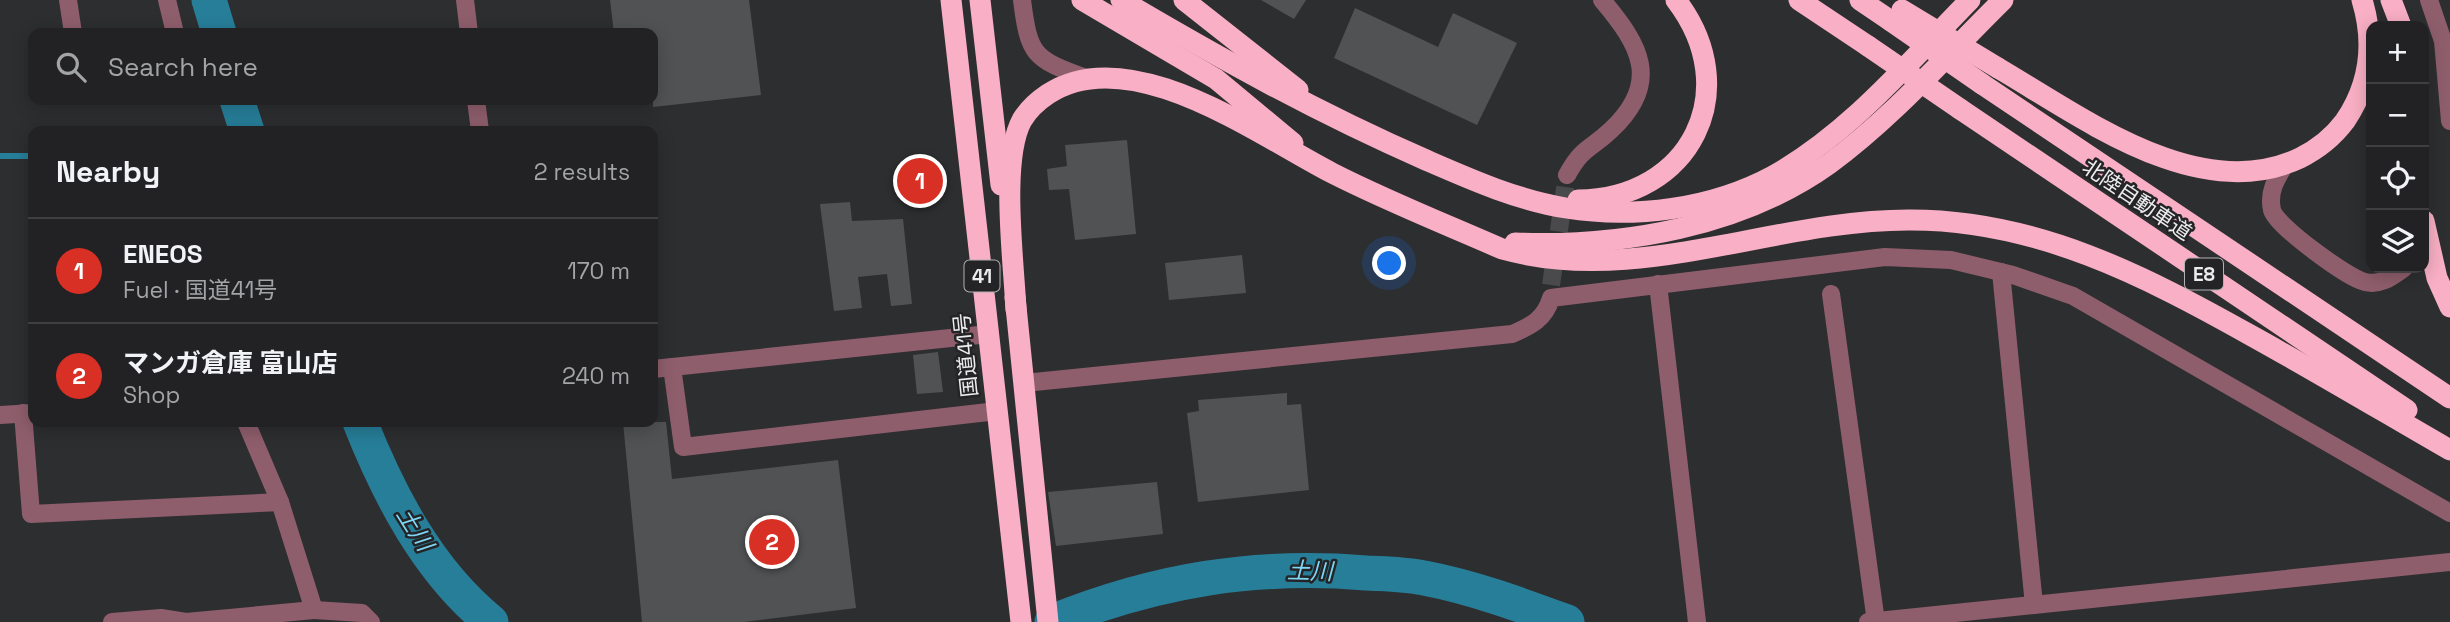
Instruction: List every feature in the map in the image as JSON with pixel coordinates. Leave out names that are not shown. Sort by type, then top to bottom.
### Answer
[{"type":"highway","name":"国道41号","points":[[951,0],[1021,622]]},
{"type":"highway","name":"41","points":[[980,0],[1024,383],[1048,622]]},
{"type":"highway","points":[[1082,0],[1216,79],[1334,174]]},
{"type":"highway","points":[[1121,0],[1223,60],[1352,128],[1493,189],[1567,208],[1607,212],[1649,212],[1735,192],[1772,176],[1847,122],[1970,0]]},
{"type":"highway","points":[[1184,0],[1295,88],[1352,128]]},
{"type":"highway","points":[[1493,189],[1558,200],[1613,196],[1638,189],[1659,177],[1679,160],[1694,140],[1703,116],[1707,89],[1704,61],[1696,34],[1676,0]]},
{"type":"highway","name":"北陸自動車道","points":[[1799,0],[2450,438]]},
{"type":"highway","name":"北陸自動車道","points":[[1860,0],[1892,10],[1982,83],[2450,398]]},
{"type":"highway","points":[[1476,238],[1540,244],[1636,235],[1686,226],[1758,205],[1791,189],[1866,134],[2003,0]]},
{"type":"highway","points":[[1892,10],[2101,128],[2181,164],[2216,171],[2253,172],[2286,165],[2313,151],[2337,131],[2354,107],[2365,80],[2370,51],[2369,23],[2362,0]]},
{"type":"highway","points":[[2391,0],[2398,21]]},
{"type":"highway","points":[[1016,310],[1011,189],[1014,141],[1022,119],[1039,100],[1060,87],[1086,78],[1113,77],[1145,82],[1183,96],[1334,174],[1476,238],[1527,256],[1586,261],[1674,254],[1860,222],[1956,221],[2052,240],[2147,279],[2450,450]]},
{"type":"highway","points":[[2429,249],[2437,278],[2450,307]]},
{"type":"street","points":[[68,0],[72,28]]},
{"type":"street","points":[[167,0],[174,28]]},
{"type":"street","points":[[465,0],[468,28]]},
{"type":"street","points":[[1021,0],[1026,36],[1031,48],[1054,66],[1086,78]]},
{"type":"street","points":[[1567,175],[1580,153],[1609,132],[1629,112],[1640,88],[1639,60],[1630,33],[1602,0]]},
{"type":"street","points":[[2429,0],[2444,41],[2450,121]]},
{"type":"street","points":[[477,105],[479,126]]},
{"type":"street","points":[[2286,165],[2272,185],[2272,209],[2280,224],[2322,256],[2365,282],[2385,281],[2397,273]]},
{"type":"street","points":[[1024,383],[1512,334],[1536,323],[1548,307],[1551,291],[1658,285],[1885,257],[1951,260],[2001,272],[2073,296],[2450,513]]},
{"type":"street","points":[[2001,272],[2034,605]]},
{"type":"street","points":[[1658,285],[1697,622]]},
{"type":"street","points":[[1831,294],[1876,622]]},
{"type":"street","points":[[658,368],[989,334]]},
{"type":"street","points":[[672,367],[683,447],[997,411]]},
{"type":"street","points":[[0,415],[28,413]]},
{"type":"street","points":[[28,427],[31,514],[280,502]]},
{"type":"street","points":[[248,427],[280,502],[314,610]]},
{"type":"street","points":[[1868,622],[2450,562]]},
{"type":"street","points":[[112,622],[161,618],[186,622],[314,610],[362,613],[371,622]]},
{"type":"building","points":[[610,0],[749,0],[761,95],[653,107],[658,105],[658,28],[613,28]]},
{"type":"building","points":[[1261,0],[1306,0],[1294,19]]},
{"type":"building","points":[[1355,8],[1438,47],[1453,13],[1517,43],[1477,125],[1334,58]]},
{"type":"building","points":[[1127,140],[1136,234],[1075,240],[1069,189],[1049,190],[1047,169],[1067,166],[1065,145]]},
{"type":"building","points":[[850,202],[852,221],[903,219],[912,304],[891,306],[887,274],[858,277],[862,308],[834,311],[820,204]]},
{"type":"building","points":[[1242,255],[1246,293],[1169,300],[1165,263]]},
{"type":"building","points":[[938,352],[943,392],[917,394],[913,355]]},
{"type":"building","points":[[1287,393],[1287,405],[1301,404],[1309,490],[1198,502],[1187,413],[1199,411],[1198,400]]},
{"type":"building","points":[[658,422],[666,422],[672,479],[838,460],[856,608],[744,622],[642,622],[623,427],[658,427]]},
{"type":"building","points":[[1157,482],[1163,534],[1056,546],[1048,492]]},
{"type":"waterway","name":"土川","points":[[209,0],[217,28]]},
{"type":"waterway","name":"土川","points":[[239,105],[245,126]]},
{"type":"waterway","points":[[0,156],[28,156]]},
{"type":"waterway","name":"土川","points":[[362,427],[398,504],[430,556],[468,602],[491,622]]},
{"type":"waterway","name":"土川","points":[[1052,622],[1129,595],[1168,586],[1206,578],[1284,571],[1417,577],[1460,586],[1567,622]]},
{"type":"tunnel","points":[[1551,285],[1567,175]]},
{"type":"place","name":"ENEOS","points":[[920,181]]},
{"type":"place","name":"マンガ倉庫 富山店","points":[[772,542]]}]
